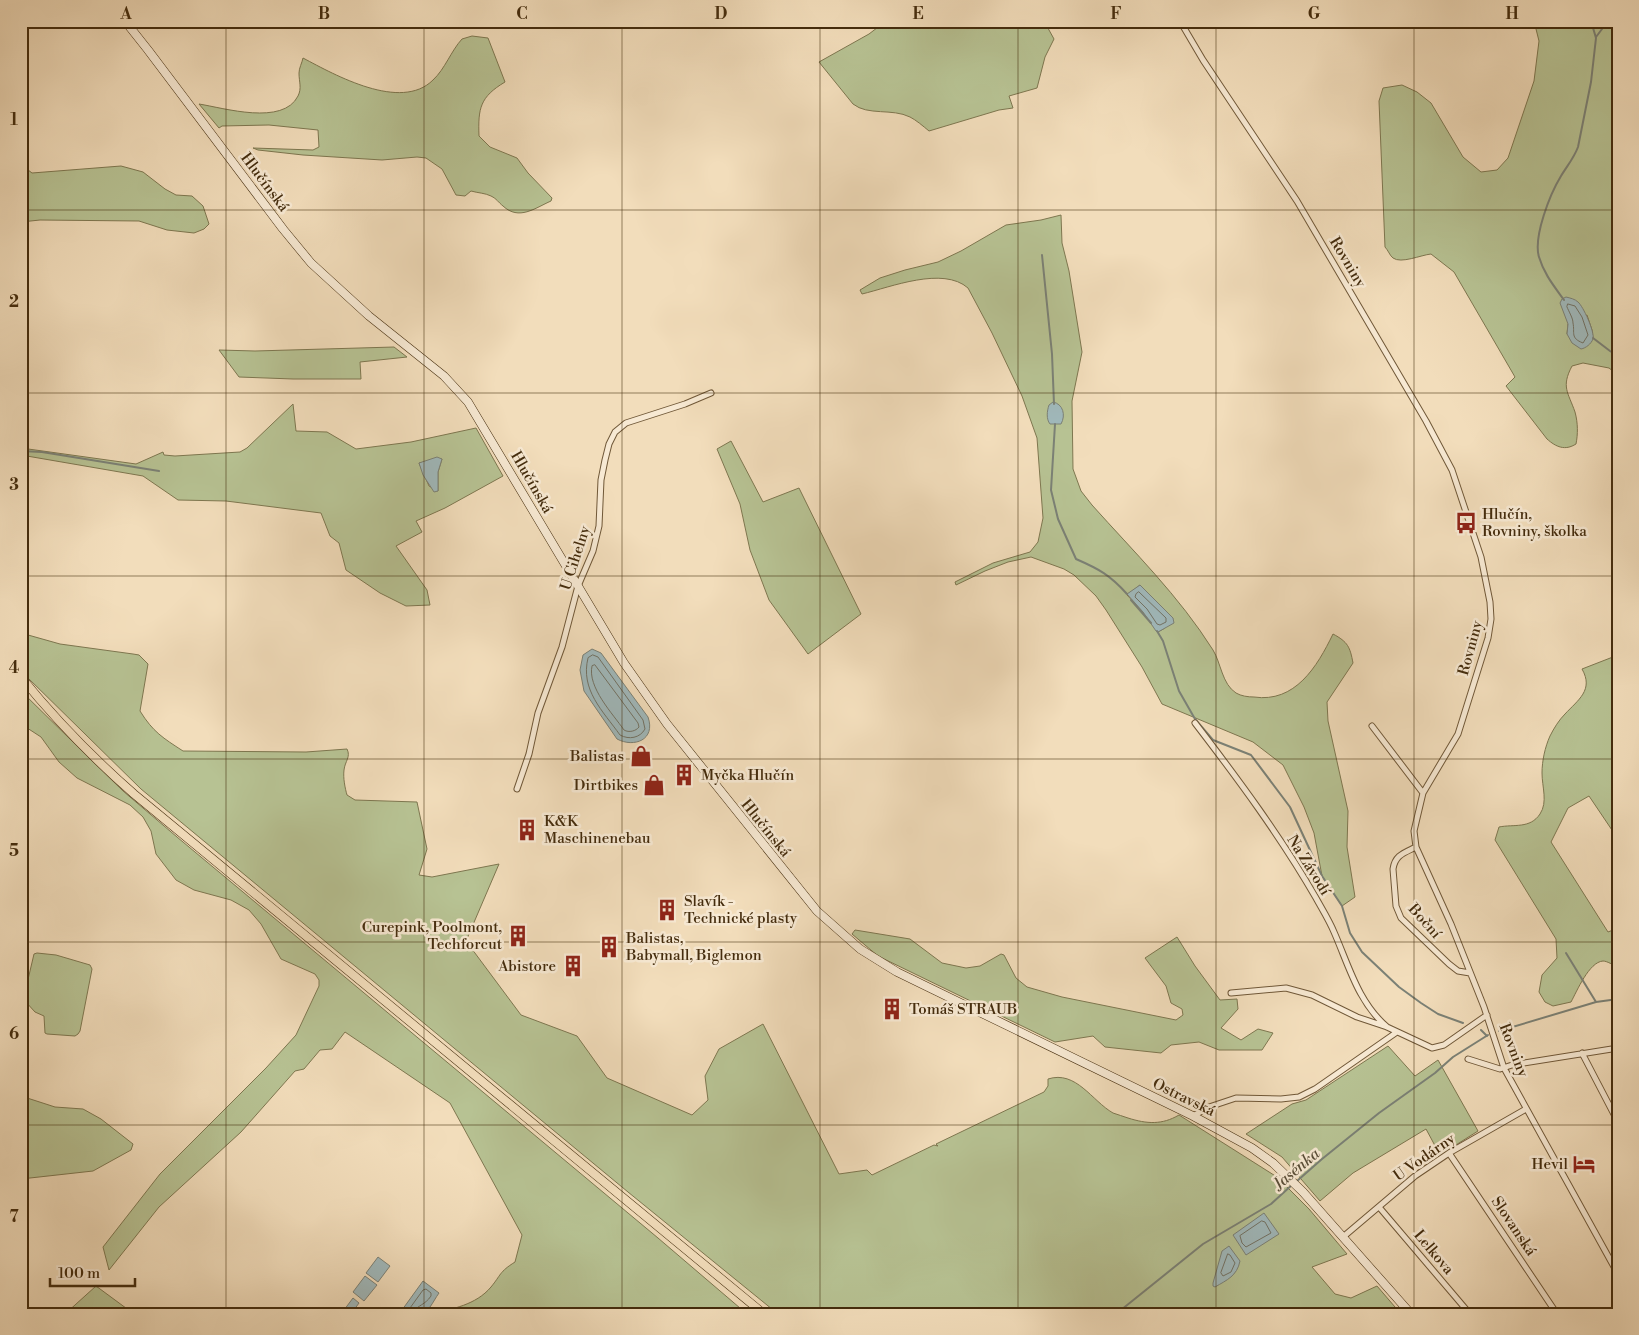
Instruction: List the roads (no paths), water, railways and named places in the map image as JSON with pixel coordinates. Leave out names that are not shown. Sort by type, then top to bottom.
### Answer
[{"type":"main road","points":[[21,677],[61,724],[111,774],[764,1314]]},
{"type":"street","name":"Hlučínská","points":[[125,21],[283,229],[312,263],[369,316],[444,376],[468,402],[646,697],[825,920],[847,939],[897,972]]},
{"type":"street","name":"Rovniny","points":[[1180,21],[1203,60],[1288,186],[1376,334],[1444,453],[1472,528],[1488,586],[1491,619],[1489,633],[1458,734],[1423,793],[1414,831],[1416,847],[1470,973],[1487,1016],[1504,1068],[1618,1274]]},
{"type":"street","name":"U Cihelny","points":[[517,789],[529,754],[538,713],[562,647],[578,586],[596,540],[605,460],[615,432],[626,423],[685,404],[711,393]]},
{"type":"street","name":"Na Závodí","points":[[1195,723],[1236,775],[1300,870],[1334,931],[1343,958],[1359,992],[1369,1008],[1387,1027]]},
{"type":"street","points":[[1372,726],[1423,793]]},
{"type":"street","name":"Boční","points":[[1416,847],[1399,855],[1394,862],[1393,869],[1398,913],[1420,938],[1449,964],[1458,971],[1470,973]]},
{"type":"street","name":"Ostravská","points":[[897,972],[1193,1116],[1238,1140],[1273,1163],[1303,1192],[1411,1314]]},
{"type":"street","name":"Na Závodí","points":[[1231,993],[1286,988],[1312,995],[1357,1017],[1387,1027],[1436,1048],[1487,1016]]},
{"type":"street","points":[[1193,1116],[1236,1098],[1281,1100],[1299,1097],[1315,1089],[1397,1032]]},
{"type":"street","points":[[1468,1059],[1500,1069],[1512,1065],[1618,1048]]},
{"type":"street","points":[[1582,1053],[1618,1122]]},
{"type":"street","name":"U Vodárny","points":[[1344,1237],[1415,1176],[1449,1153],[1526,1109]]},
{"type":"street","name":"Slovanská","points":[[1449,1153],[1557,1314]]},
{"type":"street","name":"Lelkova","points":[[1379,1207],[1470,1314]]},
{"type":"water","points":[[1566,297],[1580,304],[1590,325],[1593,339],[1590,344],[1581,349],[1572,343],[1567,334],[1568,324],[1560,303]]},
{"type":"water","points":[[1053,402],[1063,410],[1061,424],[1050,424],[1048,420],[1048,407]]},
{"type":"water","points":[[437,457],[442,459],[438,472],[438,491],[434,492],[423,475],[419,463]]},
{"type":"water","points":[[1140,585],[1173,618],[1174,623],[1158,632],[1156,631],[1127,594]]},
{"type":"water","points":[[592,649],[601,653],[648,717],[649,731],[642,740],[630,743],[617,739],[584,691],[580,670],[583,655]]},
{"type":"water","points":[[1264,1213],[1279,1234],[1246,1255],[1233,1235]]},
{"type":"water","points":[[1229,1246],[1240,1261],[1239,1266],[1231,1277],[1215,1287],[1213,1283],[1222,1251]]},
{"type":"water","points":[[378,1257],[390,1266],[378,1282],[366,1273]]},
{"type":"water","points":[[365,1276],[377,1285],[364,1301],[353,1292]]},
{"type":"water","points":[[423,1281],[439,1293],[430,1307],[424,1311],[416,1313],[405,1312],[402,1310]]},
{"type":"water","points":[[353,1298],[359,1303],[351,1314],[341,1314]]},
{"type":"waterway","points":[[1564,300],[1541,263],[1538,238],[1552,193],[1578,147],[1591,82],[1596,38],[1591,21]]},
{"type":"waterway","points":[[1596,37],[1608,21]]},
{"type":"waterway","points":[[1042,255],[1052,354],[1054,404]]},
{"type":"waterway","points":[[1593,338],[1618,356]]},
{"type":"waterway","points":[[1055,424],[1051,490],[1058,519],[1076,559],[1104,573],[1127,594]]},
{"type":"waterway","points":[[21,451],[42,452],[159,471]]},
{"type":"waterway","points":[[1131,600],[1151,623]]},
{"type":"waterway","points":[[1157,631],[1163,641],[1179,691],[1195,719],[1213,740],[1251,755],[1290,807],[1322,876],[1342,906],[1350,933],[1362,952],[1399,987],[1421,1003],[1438,1014],[1463,1023]]},
{"type":"waterway","points":[[1566,953],[1596,1002]]},
{"type":"waterway","name":"Jasénka","points":[[1499,1031],[1596,1002],[1618,999]]},
{"type":"waterway","name":"Jasénka","points":[[1481,1030],[1487,1036]]},
{"type":"waterway","name":"Jasénka","points":[[1297,1181],[1379,1113],[1435,1073],[1453,1057],[1488,1035]]},
{"type":"waterway","name":"Jasénka","points":[[1116,1314],[1203,1244],[1271,1204],[1293,1184]]},
{"type":"place","name":"Hlučín, Rovniny, školka","points":[[1466,523]]},
{"type":"place","name":"Balistas","points":[[641,756]]},
{"type":"place","name":"Myčka Hlučín","points":[[684,775]]},
{"type":"place","name":"Dirtbikes","points":[[654,785]]},
{"type":"place","name":"K&K Maschinenebau","points":[[527,830]]},
{"type":"place","name":"Slavík - Technické plasty","points":[[667,910]]},
{"type":"place","name":"Curepink, Poolmont, Techforcut","points":[[518,936]]},
{"type":"place","name":"Balistas, Babymall, Biglemon","points":[[609,947]]},
{"type":"place","name":"Abistore","points":[[573,966]]},
{"type":"place","name":"Tomáš STRAUB","points":[[892,1009]]},
{"type":"place","name":"Hevil","points":[[1584,1164]]}]
